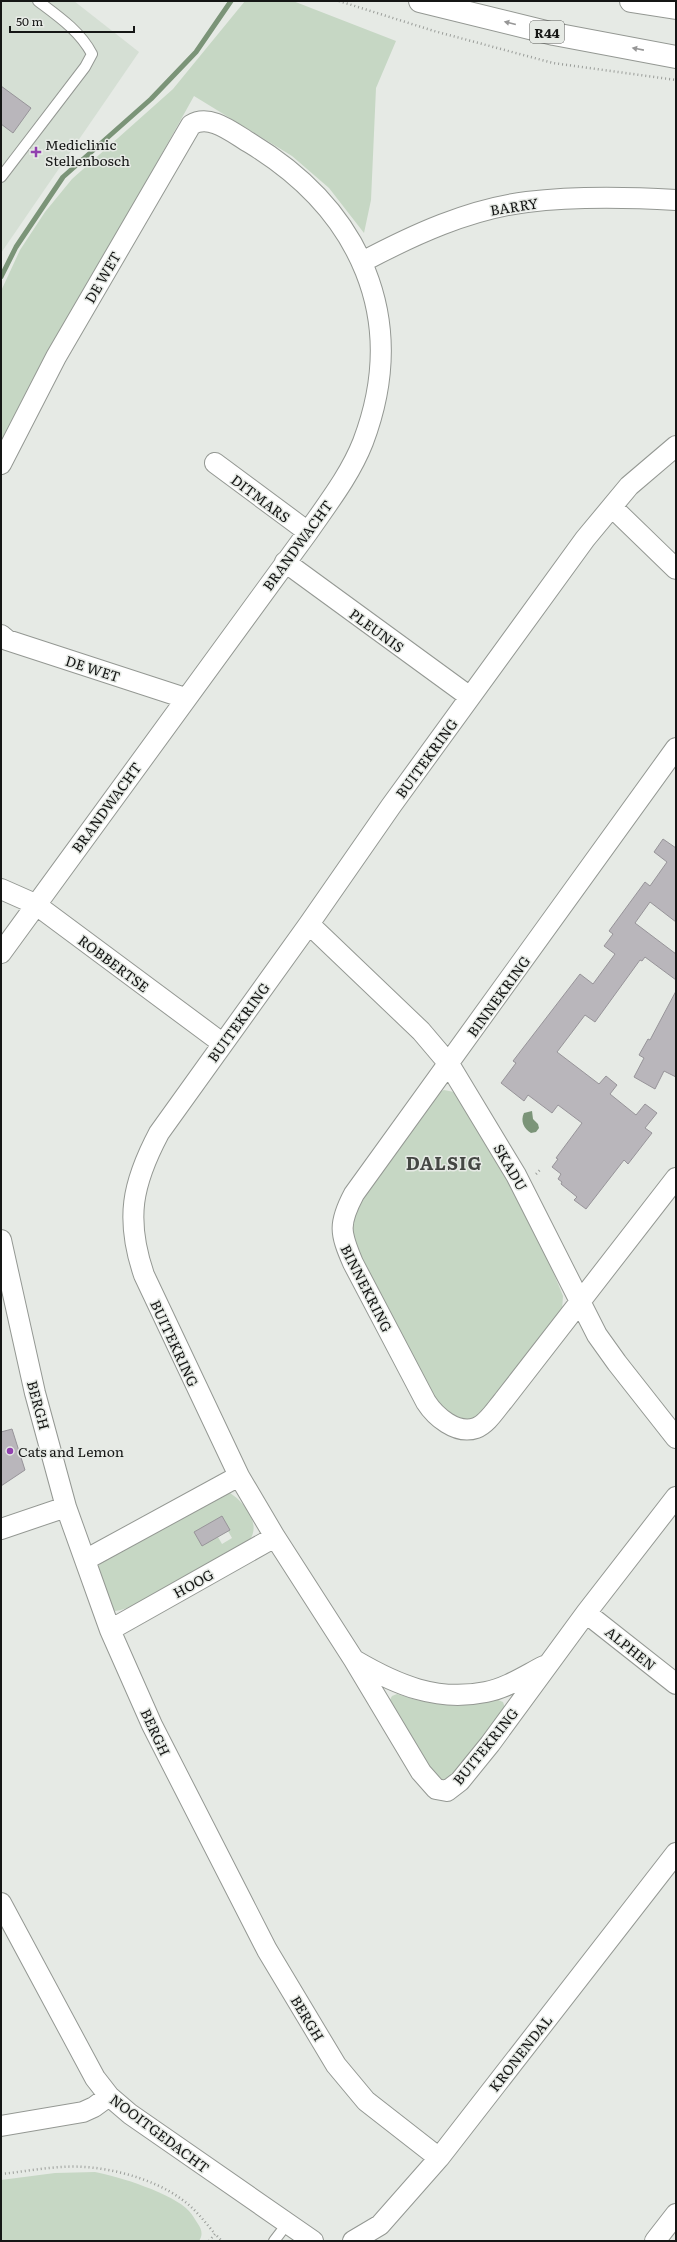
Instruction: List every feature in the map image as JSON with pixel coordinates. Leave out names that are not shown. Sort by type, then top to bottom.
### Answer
[{"type":"main road","name":"R44","points":[[420,1],[554,34],[676,57]]},
{"type":"main road","points":[[631,1],[676,8]]},
{"type":"street","name":"DE WET","points":[[1,464],[56,357],[184,133],[198,120],[209,121],[224,128]]},
{"type":"street","name":"BRANDWACHT","points":[[1,953],[185,698],[308,532],[344,480],[362,443],[377,398],[381,354],[377,310],[362,262],[346,232],[326,205],[303,182],[277,160],[224,128]]},
{"type":"street","name":"BARRY","points":[[362,262],[398,243],[441,225],[482,212],[527,202],[626,197],[676,200]]},
{"type":"street","name":"BUITEKRING","points":[[676,446],[629,486],[585,539],[222,1043],[159,1133],[150,1149],[136,1183],[133,1213],[135,1250],[144,1275],[239,1476],[275,1537],[354,1660],[421,1772],[436,1789],[447,1791],[460,1781],[490,1744],[586,1612],[676,1497]]},
{"type":"street","name":"DITMARS","points":[[215,463],[308,532]]},
{"type":"street","points":[[612,507],[676,569]]},
{"type":"street","name":"PLEUNIS","points":[[285,562],[470,697]]},
{"type":"street","name":"DE WET","points":[[1,636],[8,640],[185,698]]},
{"type":"street","name":"BINNEKRING","points":[[676,748],[450,1064],[354,1194],[345,1211],[342,1227],[343,1240],[353,1263],[435,1415],[449,1424],[461,1428],[476,1428],[488,1418],[503,1401],[676,1178]]},
{"type":"street","name":"ROBBERTSE","points":[[1,889],[35,904],[222,1043]]},
{"type":"street","name":"SKADU","points":[[309,924],[421,1031],[450,1064],[516,1175],[597,1335],[676,1438]]},
{"type":"street","name":"BERGH","points":[[1,1240],[35,1393],[66,1507],[110,1630],[152,1725],[210,1842],[267,1950],[327,2051],[346,2078],[366,2101],[439,2158]]},
{"type":"street","points":[[84,1560],[239,1476]]},
{"type":"street","points":[[1,1528],[66,1507]]},
{"type":"street","name":"HOOG","points":[[110,1630],[275,1537]]},
{"type":"street","name":"ALPHEN","points":[[586,1612],[676,1684]]},
{"type":"street","name":"BUITEKRING","points":[[354,1660],[388,1679],[421,1692],[457,1695],[486,1692],[514,1681],[548,1664]]},
{"type":"street","name":"KRONENDAL","points":[[353,2241],[380,2225],[439,2158],[676,1853]]},
{"type":"street","name":"NOOITGEDACHT","points":[[1,1903],[6,1925],[95,2078],[108,2096],[130,2114],[313,2241]]},
{"type":"street","points":[[1,2126],[83,2112],[94,2107],[108,2096]]},
{"type":"street","points":[[655,2241],[676,2214]]},
{"type":"lane","points":[[1,177],[85,68],[92,54],[87,44],[68,24],[38,1]]},
{"type":"lane","points":[[274,2241],[287,2224]]},
{"type":"path","points":[[338,1],[434,31],[553,63],[676,80]]},
{"type":"path","points":[[1,2174],[63,2167],[100,2168],[124,2174],[149,2182],[182,2200],[194,2210],[222,2241]]},
{"type":"path","points":[[209,2241],[215,2234]]},
{"type":"shaded area","name":"Mediclinic Stellenbosch","points":[[1,1],[74,1],[139,52],[1,253]]},
{"type":"shaded area","points":[[245,1],[293,1],[396,41],[376,88],[371,200],[364,233],[329,188],[292,156],[194,96],[1,443],[1,291],[20,250],[45,212],[72,179],[173,89]]},
{"type":"shaded area","points":[[444,1090],[454,1092],[491,1143],[550,1264],[563,1296],[562,1310],[485,1412],[471,1422],[441,1413],[362,1267],[349,1225],[351,1215],[439,1092]]},
{"type":"shaded area","points":[[532,1111],[533,1119],[538,1124],[539,1128],[536,1132],[531,1133],[526,1129],[522,1119],[524,1113]]},
{"type":"shaded area","points":[[230,1493],[246,1508],[253,1521],[254,1528],[253,1534],[249,1541],[141,1602],[126,1609],[115,1611],[104,1597],[97,1578],[98,1567],[104,1559],[216,1498]],"holes":[[[228,1531],[232,1538],[222,1544],[218,1537]]]},
{"type":"shaded area","points":[[397,1694],[416,1700],[456,1706],[498,1700],[503,1702],[505,1708],[454,1780],[441,1785],[388,1703],[392,1696]]},
{"type":"shaded area","points":[[95,2172],[117,2177],[159,2192],[182,2205],[190,2213],[202,2232],[199,2241],[1,2241],[1,2180],[55,2173]]},
{"type":"building","points":[[1,86],[31,108],[13,133],[1,124]]},
{"type":"building","points":[[663,839],[676,848],[676,922],[650,902],[635,923],[676,954],[676,980],[645,957],[642,961],[640,960],[595,1022],[585,1015],[557,1052],[599,1084],[606,1076],[617,1085],[610,1094],[636,1115],[645,1104],[657,1113],[645,1128],[652,1133],[628,1164],[624,1160],[586,1209],[574,1200],[577,1197],[561,1184],[562,1182],[558,1179],[561,1174],[552,1167],[558,1159],[556,1158],[582,1123],[558,1105],[552,1113],[528,1095],[524,1101],[501,1083],[516,1063],[513,1061],[580,974],[593,984],[615,954],[604,946],[613,934],[609,931],[645,882],[650,886],[667,862],[654,852]]},
{"type":"building","points":[[676,991],[676,1077],[664,1071],[655,1089],[634,1077],[644,1058],[639,1055],[648,1039],[650,1040]]},
{"type":"building","name":"Cats and Lemon","points":[[12,1429],[25,1470],[1,1486],[1,1432]]},
{"type":"building","points":[[222,1516],[230,1530],[202,1546],[194,1532]]},
{"type":"waterway","points":[[1,277],[16,247],[63,177],[151,99],[196,52],[231,1]]},
{"type":"place","name":"Mediclinic Stellenbosch","points":[[36,152]]},
{"type":"place","name":"Cats and Lemon","points":[[10,1451]]},
{"type":"district","name":"DALSIG","points":[[444,1162]]}]
